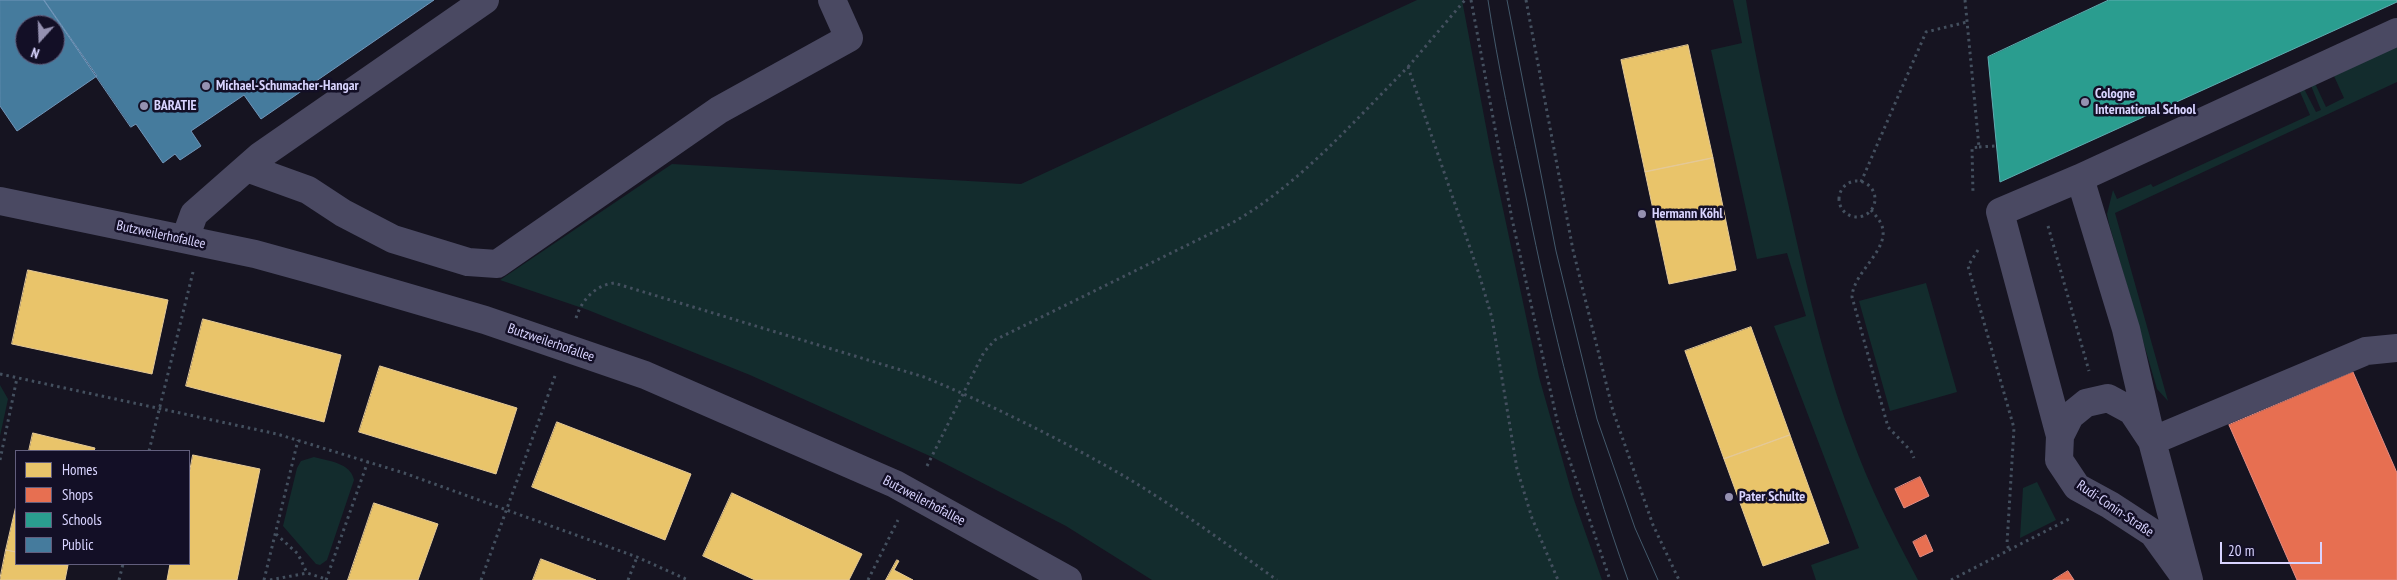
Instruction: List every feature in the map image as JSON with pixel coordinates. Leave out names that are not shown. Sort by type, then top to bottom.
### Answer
[{"type":"street","points":[[192,241],[194,214],[284,137],[485,0]]},
{"type":"street","points":[[247,168],[308,190],[343,213],[393,239],[468,262],[497,264],[719,110],[850,38],[832,0]]},
{"type":"street","points":[[2060,436],[2000,212],[2080,178],[2397,32]]},
{"type":"street","points":[[2080,178],[2126,329],[2152,441],[2366,351],[2397,348]]},
{"type":"street","name":"Butzweilerhofallee","points":[[0,201],[254,254],[324,272],[485,320],[646,375],[895,484],[1068,580]]},
{"type":"street","name":"Rudi-Conin-Straße","points":[[2108,398],[2132,411],[2152,441],[2188,580],[2153,533],[2077,487],[2059,460],[2060,436],[2070,416],[2086,403],[2108,398]]},
{"type":"path","points":[[932,457],[984,352],[995,340],[1232,223],[1260,207],[1333,142],[1408,67],[1465,0]]},
{"type":"path","points":[[1471,0],[1512,219],[1560,429],[1610,580]]},
{"type":"path","points":[[1526,0],[1574,250],[1613,411],[1653,524],[1679,580]]},
{"type":"path","points":[[1861,182],[1926,32],[1967,22]]},
{"type":"path","points":[[1408,67],[1480,274],[1492,318],[1517,469],[1532,518],[1558,580]]},
{"type":"path","points":[[1979,147],[1996,146]]},
{"type":"path","points":[[1856,181],[1867,184],[1874,193],[1874,204],[1871,210],[1861,216],[1849,215],[1841,207],[1839,195],[1845,185],[1856,181]]},
{"type":"path","points":[[2040,195],[2098,401]]},
{"type":"path","points":[[1871,210],[1881,223],[1883,229],[1882,238],[1872,260],[1854,283],[1852,296],[1888,427],[1911,451],[1914,458]]},
{"type":"path","points":[[149,450],[160,408],[192,241]]},
{"type":"path","points":[[481,580],[566,348],[579,307],[594,291],[604,284],[614,283],[924,378],[963,394],[1129,480],[1217,537],[1277,580]]},
{"type":"path","points":[[0,374],[298,440],[507,510],[637,557],[688,580]]},
{"type":"path","points":[[0,460],[17,378]]},
{"type":"path","points":[[264,580],[298,440]]},
{"type":"path","points":[[270,580],[307,573],[326,580],[368,462]]},
{"type":"path","points":[[868,580],[912,493]]},
{"type":"path","points":[[1951,580],[2103,501]]},
{"type":"path","points":[[276,534],[298,554],[307,573]]},
{"type":"path","points":[[628,580],[637,557]]},
{"type":"path","points":[[119,580],[123,565]]},
{"type":"green space","points":[[1417,0],[1462,0],[1491,153],[1539,377],[1573,497],[1602,580],[1152,580],[1066,526],[932,457],[750,375],[588,310],[500,280],[672,164],[1021,184]]},
{"type":"green space","points":[[1733,0],[1746,0],[1754,46],[1806,280],[1840,405],[1858,455],[1874,491],[1918,580],[1816,580],[1811,565],[1859,548],[1774,326],[1806,316],[1787,253],[1757,259],[1711,50],[1742,43]]},
{"type":"green space","points":[[2397,46],[2397,82],[2115,213],[2168,401],[2157,389],[2109,224],[2107,214],[2113,190],[2117,199],[2151,184],[2153,187],[2310,115],[2297,85],[2299,79],[2316,112],[2321,110],[2307,76],[2311,75],[2326,107],[2344,98],[2334,76]]},
{"type":"green space","points":[[1926,283],[1957,392],[1890,411],[1859,301]]},
{"type":"green space","points":[[0,385],[8,399],[0,436]]},
{"type":"green space","points":[[314,457],[344,466],[352,474],[354,480],[327,560],[320,565],[316,564],[283,526],[297,468],[301,461]]},
{"type":"green space","points":[[2037,482],[2056,520],[2020,538],[2023,488]]},
{"type":"building: Homes","points":[[1688,45],[1713,158],[1645,172],[1621,60]]},
{"type":"building: Homes","points":[[1713,158],[1736,270],[1669,284],[1645,172]]},
{"type":"building: Homes","points":[[28,270],[168,300],[152,374],[12,344]]},
{"type":"building: Homes","points":[[203,319],[341,355],[324,422],[186,386]]},
{"type":"building: Homes","points":[[1751,327],[1790,435],[1724,459],[1685,351]]},
{"type":"building: Homes","points":[[380,366],[517,408],[496,474],[359,432]]},
{"type":"building: Homes","points":[[557,422],[691,474],[665,540],[532,487]]},
{"type":"building: Homes","points":[[33,433],[95,448],[94,450],[29,450]]},
{"type":"building: Homes","points":[[1790,435],[1829,543],[1763,566],[1724,459]]},
{"type":"building: Homes","points":[[193,455],[260,469],[237,580],[167,580],[170,565],[190,565],[190,470]]},
{"type":"building: Homes","points":[[732,493],[862,554],[849,580],[755,580],[703,556]]},
{"type":"building: Homes","points":[[374,503],[438,524],[418,580],[348,580]]},
{"type":"building: Homes","points":[[15,510],[15,552],[6,550]]},
{"type":"building: Homes","points":[[6,550],[15,552],[15,565],[68,565],[65,580],[0,580]]},
{"type":"building: Homes","points":[[541,559],[596,580],[533,580]]},
{"type":"building: Homes","points":[[897,560],[899,561],[894,570],[913,580],[886,580]]},
{"type":"building: Shops","points":[[2353,372],[2397,473],[2397,580],[2297,580],[2229,425]]},
{"type":"building: Shops","points":[[1920,477],[1929,496],[1904,508],[1895,489]]},
{"type":"building: Shops","points":[[1926,535],[1933,551],[1920,557],[1913,542]]},
{"type":"building: Shops","points":[[2068,571],[2074,580],[2053,580]]},
{"type":"building: Schools","name":"Cologne International School","points":[[2109,0],[2397,0],[2397,2],[2000,182],[1988,57]]},
{"type":"building: Public","points":[[0,0],[44,0],[54,15],[15,15],[15,65],[65,65],[65,30],[97,76],[17,131],[0,106]]},
{"type":"building: Public","name":"Michael-Schumacher-Hangar","points":[[44,0],[434,0],[261,119],[244,95],[191,131],[201,146],[180,160],[175,154],[163,163],[136,124],[131,127],[65,31],[65,15],[54,15]]},
{"type":"tram line","points":[[1488,0],[1510,123],[1558,342],[1597,486],[1628,580]]},
{"type":"tram line","points":[[1507,0],[1556,251],[1597,419],[1635,528],[1658,580]]},
{"type":"place","name":"Michael-Schumacher-Hangar","points":[[206,86]]},
{"type":"place","name":"Cologne International School","points":[[2085,102]]},
{"type":"place","name":"BARATIE","points":[[144,106]]},
{"type":"place","name":"Hermann Köhl","points":[[1642,214]]},
{"type":"place","name":"Pater Schulte","points":[[1729,497]]}]
